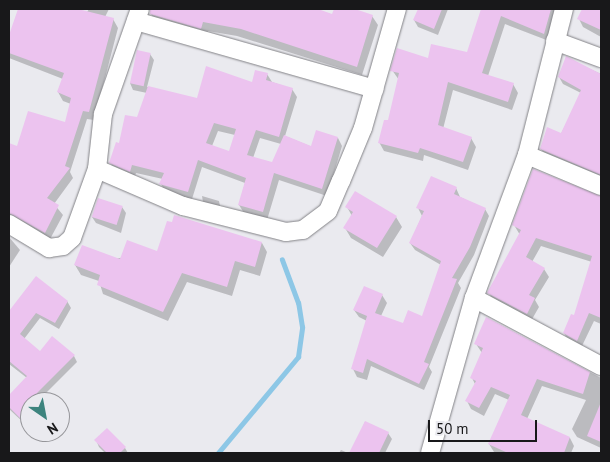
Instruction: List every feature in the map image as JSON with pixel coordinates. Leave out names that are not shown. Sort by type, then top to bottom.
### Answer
[{"type":"street","points":[[97,169],[183,206],[286,232],[303,230],[328,210],[363,128],[397,9]]},
{"type":"street","points":[[431,453],[474,298],[527,155],[564,9]]},
{"type":"street","points":[[9,224],[40,245],[49,248],[63,246],[72,238],[97,169],[103,114],[138,15],[374,89]]},
{"type":"street","points":[[555,41],[601,58]]},
{"type":"street","points":[[527,155],[601,186]]},
{"type":"street","points":[[474,298],[601,366]]},
{"type":"building","points":[[18,9],[78,9],[114,18],[89,112],[83,111],[65,166],[70,168],[47,198],[59,205],[45,233],[9,213],[9,143],[17,146],[28,111],[65,122],[71,98],[57,92],[64,73],[9,53],[9,35]]},
{"type":"building","points":[[150,9],[318,9],[332,14],[334,9],[355,9],[373,15],[357,67],[241,29],[203,22],[201,29],[150,14]]},
{"type":"building","points":[[418,9],[442,9],[434,29],[413,20]]},
{"type":"building","points":[[481,9],[551,9],[544,34],[501,16],[482,73],[514,83],[508,102],[448,82],[438,125],[472,137],[463,162],[420,148],[418,153],[378,143],[384,120],[388,120],[399,73],[390,71],[397,48],[428,58],[431,44],[467,52]]},
{"type":"building","points":[[582,9],[601,9],[601,30],[577,19]]},
{"type":"building","points":[[137,50],[151,53],[144,86],[130,83]]},
{"type":"building","points":[[566,56],[601,74],[601,175],[540,149],[547,127],[561,133],[581,90],[558,77]]},
{"type":"building","points":[[206,66],[252,82],[255,70],[268,73],[266,80],[293,88],[279,137],[256,130],[247,155],[272,162],[284,135],[311,146],[316,130],[338,137],[322,189],[274,173],[263,212],[238,205],[246,178],[198,160],[188,192],[159,184],[164,173],[132,165],[130,172],[109,163],[116,142],[119,143],[125,115],[137,117],[148,86],[197,98]],"holes":[[[214,123],[236,129],[229,151],[206,143]]]},
{"type":"building","points":[[533,169],[601,196],[601,318],[589,313],[577,341],[563,333],[571,314],[574,315],[592,256],[536,238],[526,257],[545,268],[529,295],[535,298],[527,314],[487,293],[521,230],[512,225]]},
{"type":"building","points":[[431,176],[457,187],[454,194],[486,208],[470,247],[452,278],[457,279],[424,362],[429,364],[419,384],[367,359],[363,373],[351,369],[367,316],[353,310],[364,286],[383,294],[375,313],[403,323],[408,310],[422,316],[441,261],[409,243],[424,211],[416,208]]},
{"type":"building","points":[[355,191],[397,216],[377,248],[343,228],[353,212],[345,207]]},
{"type":"building","points":[[98,198],[123,206],[117,225],[92,217]]},
{"type":"building","points":[[174,215],[262,242],[255,267],[235,261],[227,287],[182,273],[163,312],[97,285],[100,275],[74,265],[82,245],[120,259],[127,240],[157,251],[167,221],[172,222]]},
{"type":"building","points":[[36,276],[68,301],[55,323],[36,313],[20,334],[40,351],[52,336],[75,355],[38,392],[20,392],[20,418],[9,407],[9,395],[27,376],[9,361],[9,311]]},
{"type":"building","points":[[486,317],[590,372],[583,394],[537,379],[521,415],[570,437],[564,453],[508,453],[488,444],[510,395],[491,387],[479,408],[465,401],[476,381],[470,378],[483,348],[474,344]]},
{"type":"building","points":[[601,402],[601,442],[587,436]]},
{"type":"building","points":[[365,421],[389,432],[379,453],[349,453]]},
{"type":"building","points":[[107,428],[126,447],[120,453],[107,453],[94,440]]},
{"type":"waterway","points":[[218,453],[298,357],[302,327],[298,303],[282,260]]}]
